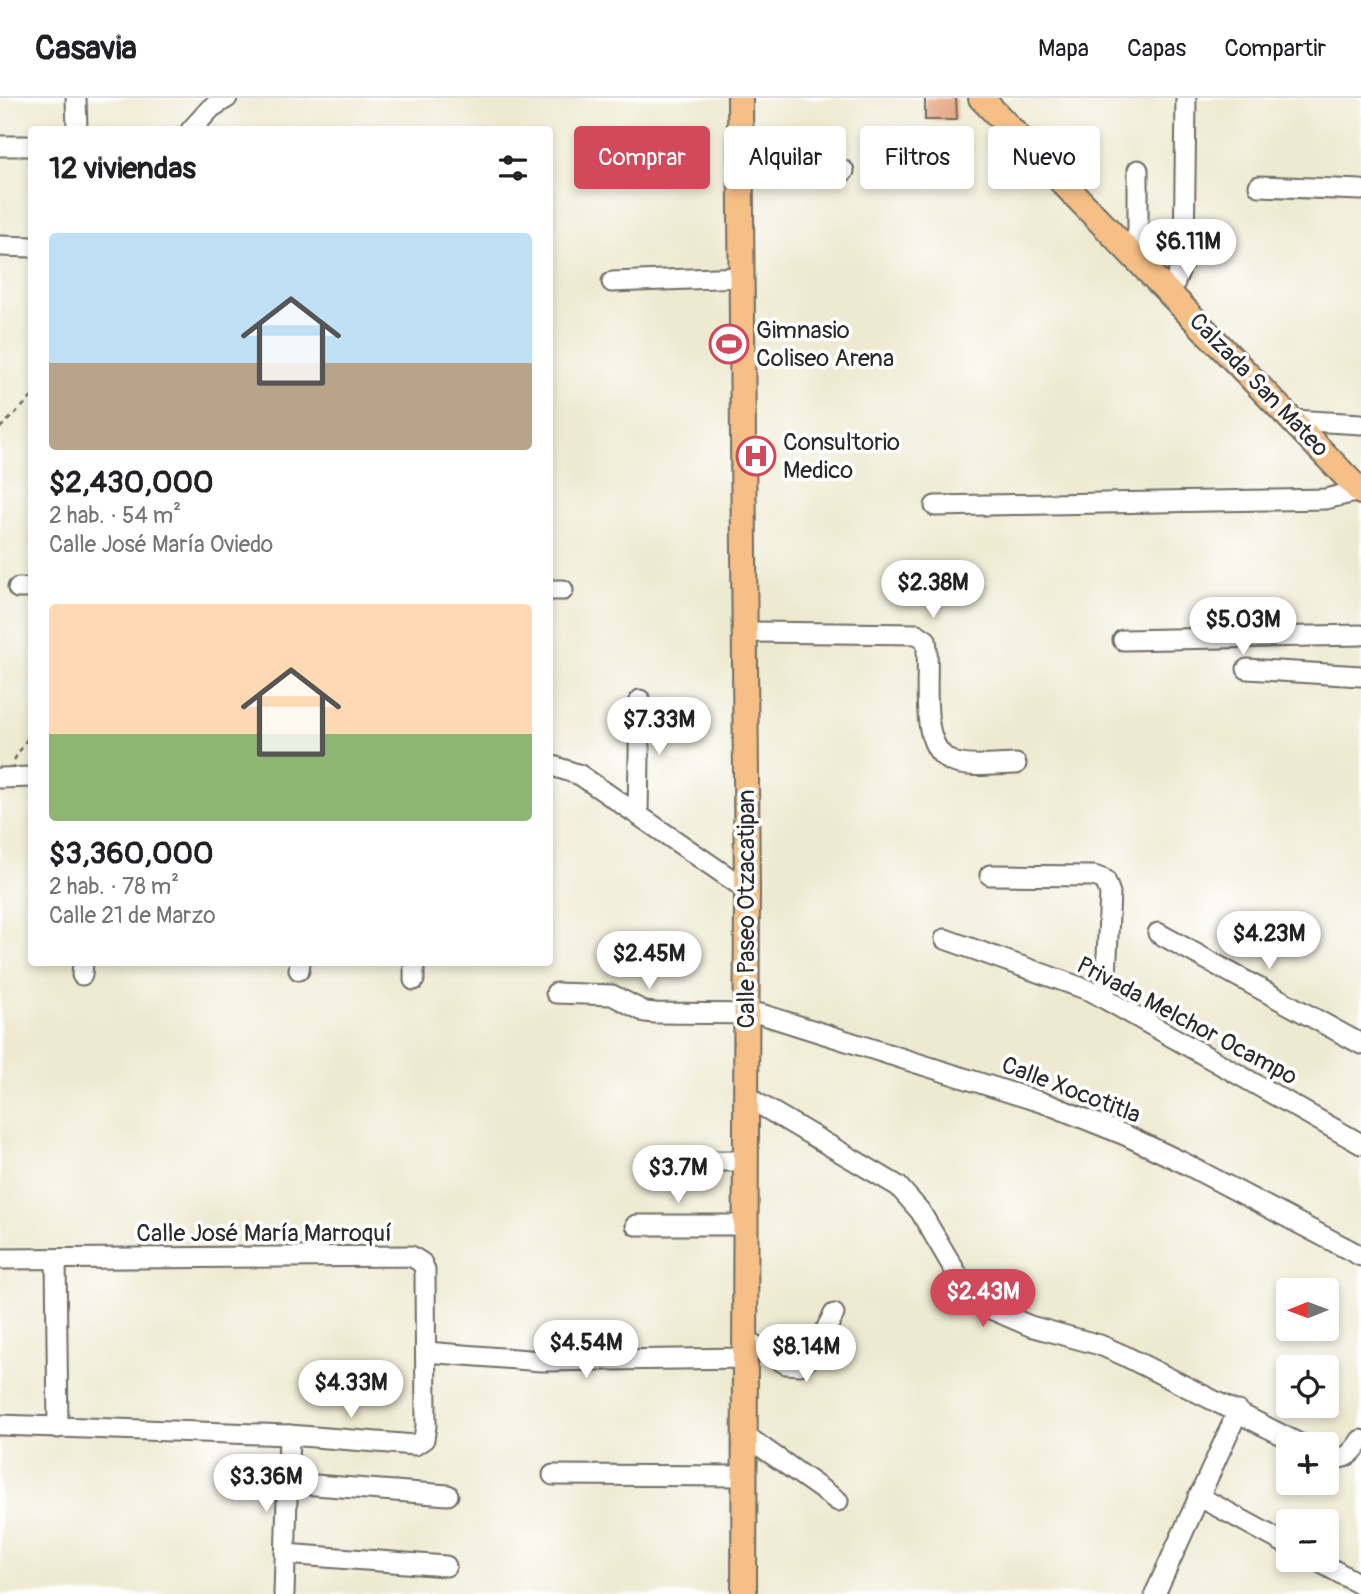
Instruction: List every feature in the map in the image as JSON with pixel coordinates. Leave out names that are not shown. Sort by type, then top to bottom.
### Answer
[{"type":"main road","name":"Calle Paseo Otzacatipan","points":[[740,98],[740,126]]},
{"type":"main road","name":"Calzada San Mateo","points":[[981,98],[1360,491]]},
{"type":"main road","name":"Calle Paseo Otzacatipan","points":[[741,189],[747,890],[744,1594]]},
{"type":"street","points":[[76,98],[77,126]]},
{"type":"street","points":[[198,126],[227,98]]},
{"type":"street","points":[[1171,293],[1184,258],[1186,98]]},
{"type":"street","points":[[0,146],[28,146]]},
{"type":"street","points":[[1131,252],[1138,232],[1138,170]]},
{"type":"street","points":[[1259,186],[1361,190]]},
{"type":"street","points":[[0,246],[28,247]]},
{"type":"street","points":[[612,282],[742,276]]},
{"type":"street","points":[[1293,420],[1361,424]]},
{"type":"street","points":[[935,506],[1325,499],[1360,491]]},
{"type":"street","points":[[746,632],[917,634],[926,640],[929,727],[935,748],[957,763],[1016,764]]},
{"type":"street","points":[[1123,640],[1361,635]]},
{"type":"street","points":[[1247,669],[1361,676]]},
{"type":"street","points":[[638,813],[640,700]]},
{"type":"street","points":[[553,766],[580,775],[747,890]]},
{"type":"street","points":[[2,778],[28,777]]},
{"type":"street","points":[[990,875],[1094,876],[1105,880],[1110,893],[1105,998]]},
{"type":"street","points":[[1158,933],[1361,1044]]},
{"type":"street","name":"Privada Melchor Ocampo","points":[[944,939],[1074,984],[1105,998],[1361,1144]]},
{"type":"street","name":"Calle Xocotitla","points":[[556,993],[612,995],[645,1012],[746,1013],[769,1016],[870,1046],[1093,1121],[1182,1162],[1361,1256]]},
{"type":"street","points":[[747,1097],[898,1186],[920,1211],[967,1291],[986,1307],[1030,1326],[1100,1345],[1277,1432]]},
{"type":"street","points":[[674,1161],[747,1161]]},
{"type":"street","points":[[636,1225],[747,1225]]},
{"type":"street","name":"Calle José María Marroquí","points":[[0,1259],[411,1256],[422,1263],[425,1270],[426,1426],[420,1443],[289,1436]]},
{"type":"street","points":[[56,1259],[58,1428]]},
{"type":"street","points":[[426,1352],[541,1361],[746,1349],[786,1364],[800,1365],[812,1356],[834,1314]]},
{"type":"street","points":[[1155,1594],[1238,1411]]},
{"type":"street","points":[[0,1426],[289,1436],[284,1594]]},
{"type":"street","points":[[746,1436],[838,1501]]},
{"type":"street","points":[[1339,1459],[1349,1455],[1361,1440]]},
{"type":"street","points":[[554,1475],[745,1476]]},
{"type":"street","points":[[288,1483],[448,1495]]},
{"type":"street","points":[[1198,1496],[1276,1538]]},
{"type":"street","points":[[285,1554],[446,1566]]},
{"type":"street","points":[[1338,1572],[1361,1585]]},
{"type":"path","points":[[0,428],[28,401]]},
{"type":"path","points":[[2,778],[28,737]]},
{"type":"building","points":[[925,98],[956,98],[957,120],[925,120]]},
{"type":"place","name":"Gimnasio Coliseo Arena","points":[[729,344]]},
{"type":"place","name":"Consultorio Medico","points":[[756,456]]}]
